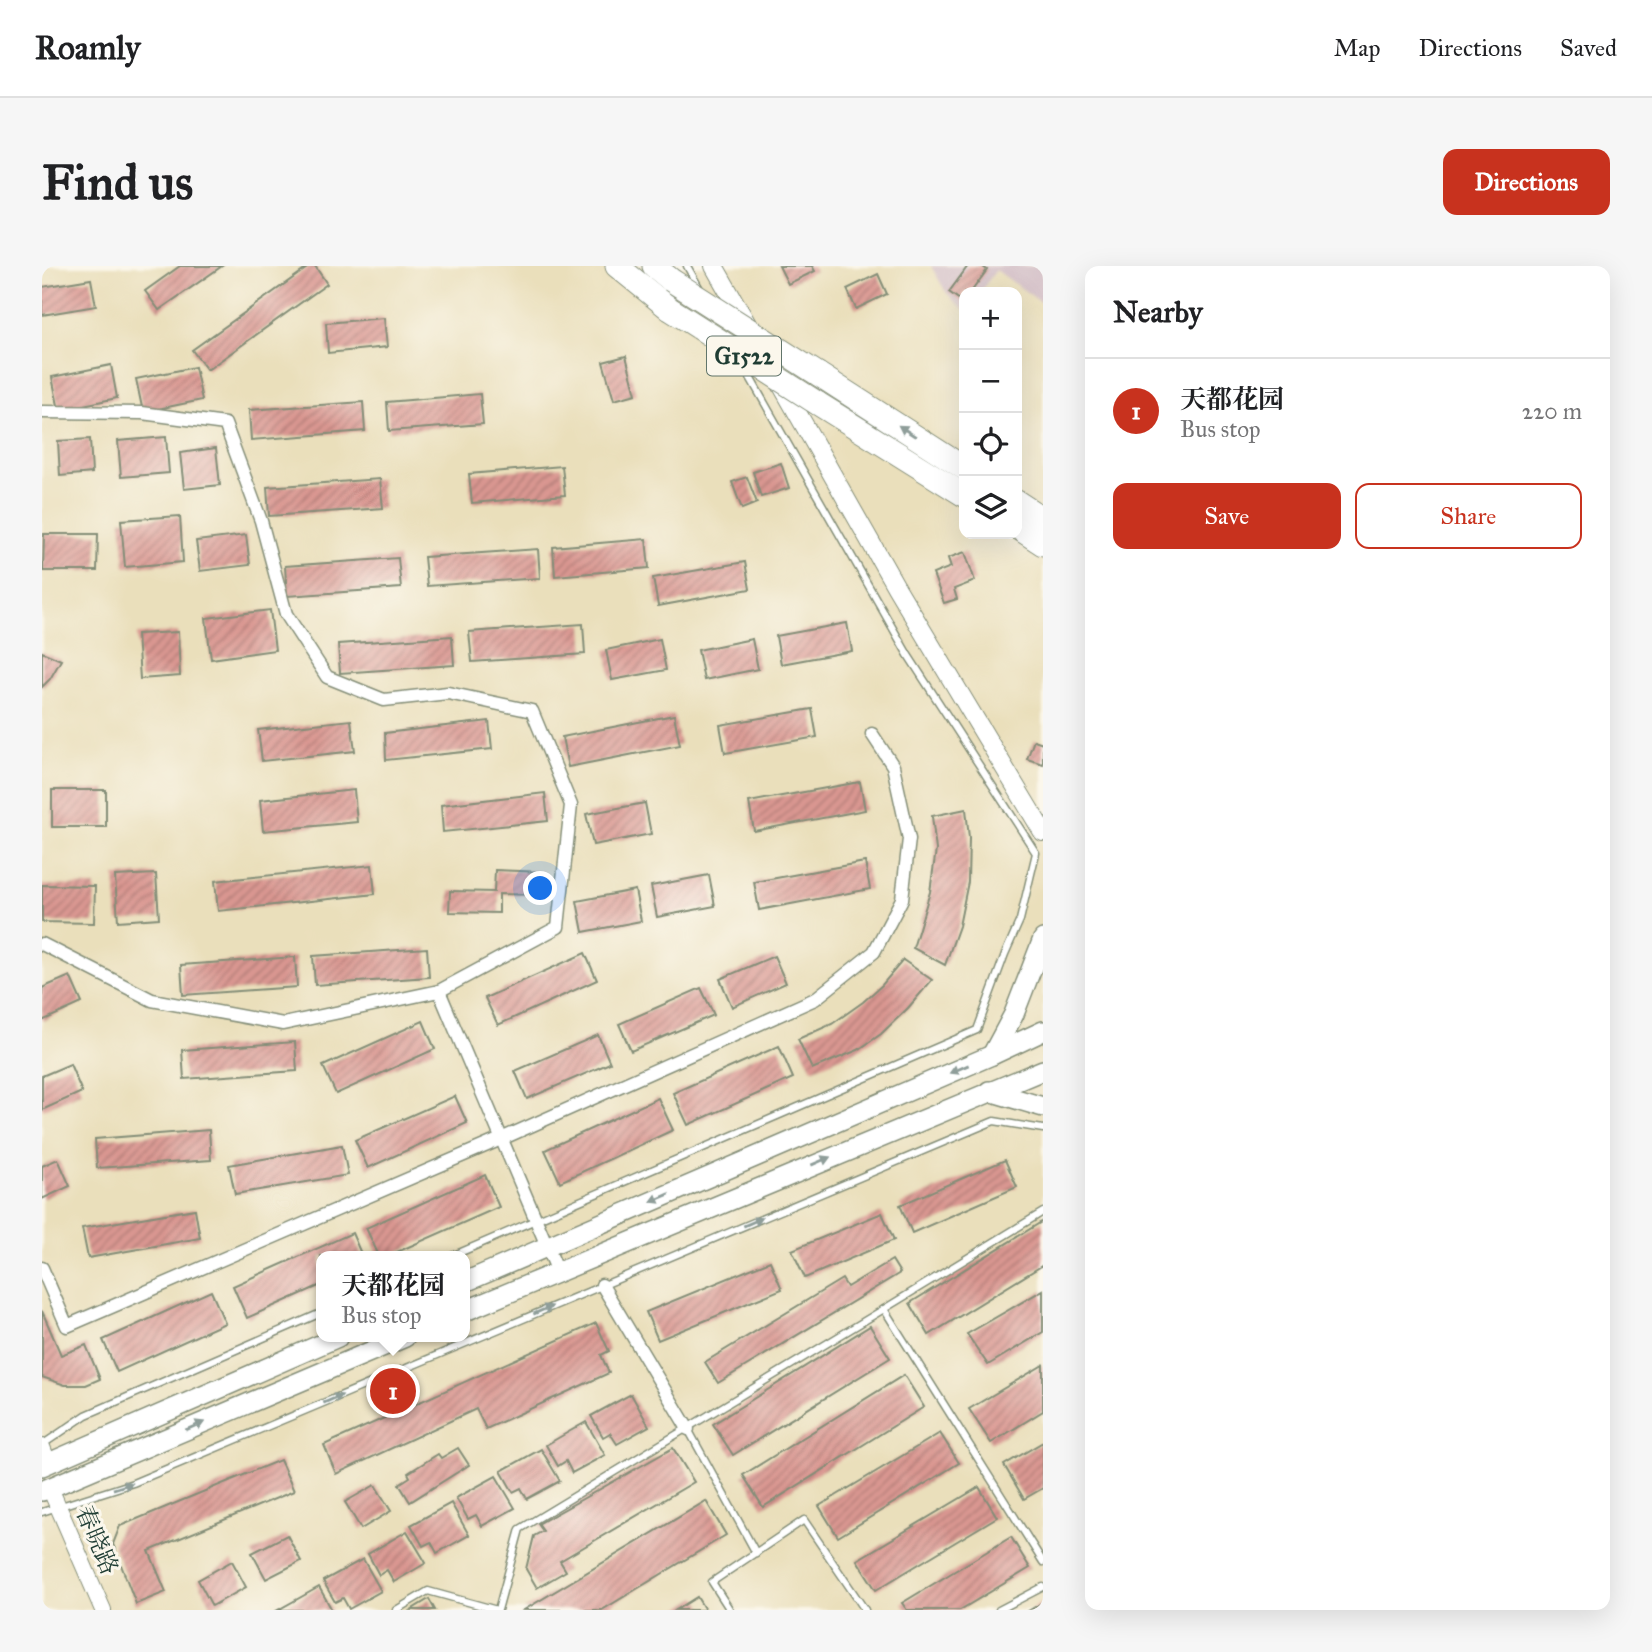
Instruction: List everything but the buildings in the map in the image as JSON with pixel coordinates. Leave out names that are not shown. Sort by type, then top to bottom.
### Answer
[{"type":"highway","name":"G1522","points":[[617,266],[670,309],[959,492]]},
{"type":"highway","name":"G1522","points":[[671,271],[817,374],[959,465]]},
{"type":"highway","points":[[1022,505],[1043,519]]},
{"type":"highway","points":[[1022,530],[1043,544]]},
{"type":"main road","points":[[714,266],[896,587],[1043,832]]},
{"type":"main road","points":[[992,1055],[1014,1014],[1043,939]]},
{"type":"main road","points":[[470,1280],[1043,1031]]},
{"type":"main road","points":[[470,1309],[1043,1070]]},
{"type":"main road","points":[[989,1091],[1043,1107]]},
{"type":"main road","points":[[43,1455],[326,1342]]},
{"type":"main road","points":[[50,1495],[394,1342]]},
{"type":"street","points":[[42,412],[142,413],[225,424],[261,521],[286,614],[327,677],[384,700],[447,693],[532,711],[571,805],[558,927],[439,991],[283,1024],[152,1000],[42,944]]},
{"type":"street","points":[[42,1268],[68,1326],[501,1139],[815,999],[874,952],[902,899],[909,839],[893,766],[872,734]]},
{"type":"street","points":[[439,991],[558,1272]]},
{"type":"street","points":[[602,1285],[688,1429]]},
{"type":"street","name":"春晓路","points":[[50,1495],[103,1610]]},
{"type":"lane","points":[[671,271],[715,315]]},
{"type":"lane","points":[[464,1251],[976,1030],[1020,920],[1036,853],[908,655],[729,339]]},
{"type":"lane","points":[[470,1341],[994,1121],[1043,1129]]},
{"type":"lane","points":[[397,1610],[428,1591],[498,1610],[520,1529],[1043,1212]]},
{"type":"lane","points":[[884,1309],[1043,1562]]},
{"type":"lane","points":[[43,1455],[86,1415],[316,1315]]},
{"type":"lane","points":[[42,1512],[50,1495],[133,1483],[467,1342]]},
{"type":"lane","points":[[688,1429],[756,1553]]},
{"type":"lane","points":[[730,1610],[712,1582],[804,1520],[865,1610]]},
{"type":"lane","points":[[999,1610],[1043,1587]]},
{"type":"shaded area","points":[[931,266],[1043,266],[1043,304],[996,270],[984,287],[959,287],[959,306],[946,292]]},
{"type":"place","name":"天都花园","points":[[393,1391]]}]
